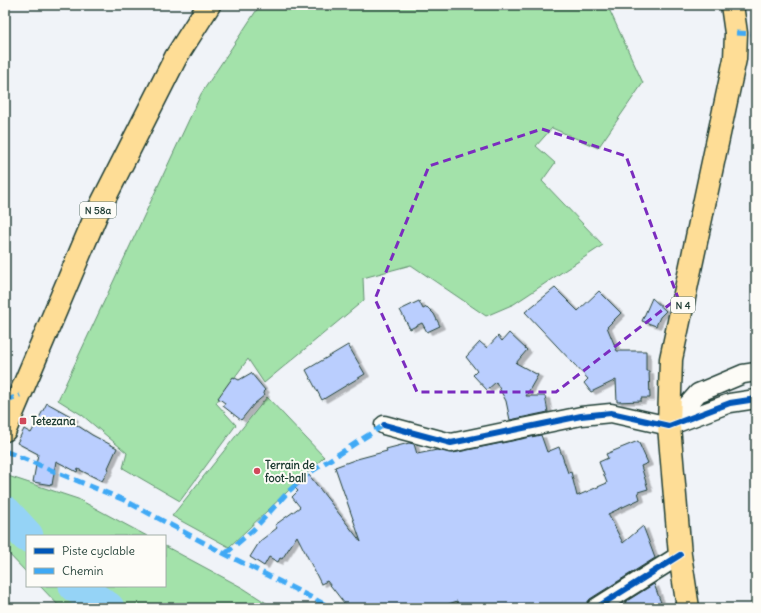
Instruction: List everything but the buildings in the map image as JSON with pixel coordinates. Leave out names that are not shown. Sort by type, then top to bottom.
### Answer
[{"type":"main road","name":"N 58a","points":[[6,428],[97,213],[176,56],[209,5]]},
{"type":"main road","name":"N 4","points":[[688,608],[680,555],[669,426],[671,359],[735,59],[736,33],[732,5]]},
{"type":"street","points":[[669,426],[698,393],[743,374],[756,372]]},
{"type":"street","points":[[384,425],[451,443],[581,416],[611,413],[669,426],[730,403],[756,400]]},
{"type":"street","points":[[596,608],[680,555]]},
{"type":"highlighted area","points":[[542,129],[626,156],[678,298],[556,392],[417,392],[375,299],[429,166]]},
{"type":"green space","points":[[260,5],[590,5],[609,9],[643,83],[598,148],[552,128],[536,146],[555,163],[542,181],[603,245],[514,304],[486,316],[411,265],[363,278],[364,300],[264,383],[248,359],[216,403],[236,425],[180,501],[123,468],[127,453],[82,415],[58,400],[201,94]]},
{"type":"green space","name":"Terrain de foot-ball","points":[[267,397],[324,457],[229,547],[172,516]]},
{"type":"green space","points":[[5,475],[78,499],[145,535],[26,535],[26,572],[5,550]]},
{"type":"green space","points":[[166,547],[243,588],[274,608],[61,608],[41,587],[166,587]]},
{"type":"waterway","points":[[5,512],[26,535]]},
{"type":"waterway","points":[[76,587],[108,608]]},
{"type":"marked path","points":[[736,33],[756,34]]},
{"type":"marked path","points":[[5,401],[20,395]]},
{"type":"marked path","points":[[225,554],[253,530],[289,491],[309,473],[384,425]]},
{"type":"marked path","points":[[5,451],[124,500],[225,554],[332,608]]},
{"type":"cycle path","points":[[384,425],[451,443],[581,416],[611,413],[669,426],[730,403],[756,399]]},
{"type":"cycle path","points":[[596,608],[680,555]]},
{"type":"place","name":"Tetezana","points":[[23,421]]},
{"type":"place","name":"Terrain de foot-ball","points":[[257,471]]}]
